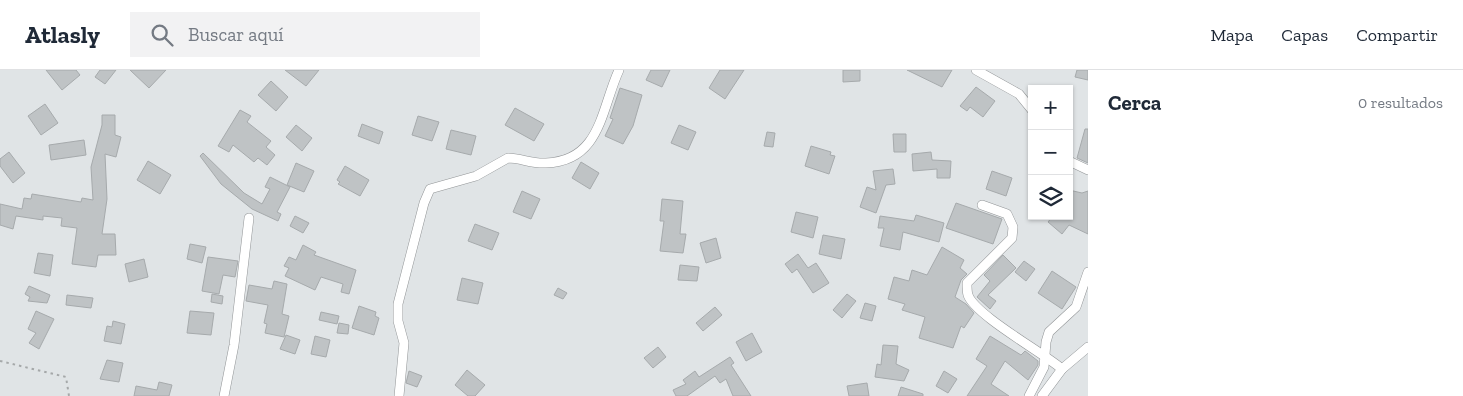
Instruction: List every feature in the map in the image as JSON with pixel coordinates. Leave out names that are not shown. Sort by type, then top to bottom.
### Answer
[{"type":"street","points":[[399,396],[404,343],[398,321],[398,304],[424,203],[430,189],[476,176],[508,158],[532,164],[569,159],[586,148],[597,132],[619,70]]},
{"type":"street","points":[[976,70],[1019,94],[1028,105]]},
{"type":"street","points":[[1073,163],[1088,170]]},
{"type":"street","points":[[982,205],[1007,214],[1013,227],[1012,238],[967,283],[968,296],[981,312],[1062,369]]},
{"type":"street","points":[[224,396],[234,344],[248,218]]},
{"type":"street","points":[[1029,396],[1044,367],[1046,342],[1049,332],[1076,307],[1088,272]]},
{"type":"street","points":[[1042,396],[1062,369],[1088,347]]},
{"type":"path","points":[[0,361],[66,377],[69,396]]},
{"type":"building","points":[[46,70],[76,70],[80,75],[62,90]]},
{"type":"building","points":[[100,70],[116,70],[105,84],[95,77]]},
{"type":"building","points":[[130,70],[166,70],[149,88]]},
{"type":"building","points":[[285,70],[319,70],[306,86]]},
{"type":"building","points":[[651,70],[670,70],[662,87],[646,80]]},
{"type":"building","points":[[720,70],[744,70],[725,99],[709,88]]},
{"type":"building","points":[[843,70],[860,70],[860,81],[843,82]]},
{"type":"building","points":[[907,70],[952,70],[942,87]]},
{"type":"building","points":[[1077,70],[1088,70],[1088,80],[1075,77]]},
{"type":"building","points":[[271,81],[288,97],[276,111],[258,95]]},
{"type":"building","points":[[976,87],[995,101],[983,117],[970,107],[967,111],[960,106]]},
{"type":"building","points":[[620,88],[642,95],[633,126],[623,144],[605,136],[613,119],[610,118]]},
{"type":"building","points":[[45,104],[58,123],[41,135],[28,116]]},
{"type":"building","points":[[515,108],[544,124],[534,141],[505,125]]},
{"type":"building","points":[[240,110],[251,116],[247,122],[271,141],[266,147],[275,155],[267,165],[258,158],[254,162],[233,145],[229,152],[218,146]]},
{"type":"building","points":[[102,115],[115,115],[115,135],[121,137],[116,157],[105,154],[107,199],[102,234],[115,234],[116,255],[98,255],[96,267],[72,264],[77,228],[61,226],[62,218],[43,216],[43,220],[16,216],[13,229],[0,225],[0,204],[22,209],[24,198],[31,199],[32,194],[81,202],[82,198],[93,200],[91,167],[102,125]]},
{"type":"building","points":[[418,116],[439,122],[432,141],[412,135]]},
{"type":"building","points":[[362,124],[383,132],[379,144],[358,136]]},
{"type":"building","points":[[296,125],[312,138],[302,151],[286,137]]},
{"type":"building","points":[[679,125],[696,132],[688,150],[671,143]]},
{"type":"building","points":[[1085,129],[1088,129],[1088,163],[1077,158]]},
{"type":"building","points":[[451,130],[476,136],[471,155],[446,149]]},
{"type":"building","points":[[767,132],[775,133],[773,147],[764,146]]},
{"type":"building","points":[[893,134],[906,134],[906,152],[894,152]]},
{"type":"building","points":[[84,140],[86,155],[51,160],[49,145]]},
{"type":"building","points":[[811,146],[831,152],[830,155],[835,156],[829,174],[805,166]]},
{"type":"building","points":[[9,152],[25,173],[13,183],[0,166],[0,159]]},
{"type":"building","points":[[931,152],[932,160],[951,161],[950,178],[937,178],[937,169],[913,171],[912,154]]},
{"type":"building","points":[[203,153],[244,193],[262,204],[270,189],[265,187],[270,177],[290,187],[277,212],[281,214],[278,221],[252,209],[221,184],[200,156]]},
{"type":"building","points":[[148,161],[171,175],[160,194],[137,180]]},
{"type":"building","points":[[581,162],[599,173],[590,189],[572,178]]},
{"type":"building","points":[[296,163],[314,171],[304,192],[287,185]]},
{"type":"building","points":[[345,166],[369,180],[360,196],[338,184],[340,182],[337,180]]},
{"type":"building","points":[[893,169],[895,184],[886,185],[876,213],[860,207],[867,187],[876,190],[873,171]]},
{"type":"building","points":[[992,171],[1012,178],[1006,196],[986,189]]},
{"type":"building","points":[[522,191],[540,199],[531,219],[513,212]]},
{"type":"building","points":[[1073,191],[1082,193],[1088,191],[1088,234],[1069,225],[1062,234],[1048,222],[1050,220],[1073,220]]},
{"type":"building","points":[[662,199],[683,201],[680,234],[686,234],[683,253],[660,251],[664,221],[660,221]]},
{"type":"building","points":[[956,203],[1002,219],[993,244],[946,228]]},
{"type":"building","points":[[796,212],[818,217],[813,238],[791,232]]},
{"type":"building","points":[[916,215],[944,223],[939,242],[903,232],[900,250],[880,246],[884,228],[878,228],[880,216],[914,221]]},
{"type":"building","points":[[295,216],[309,223],[303,233],[290,226]]},
{"type":"building","points":[[475,224],[499,233],[492,250],[468,241]]},
{"type":"building","points":[[823,235],[845,239],[841,259],[819,254]]},
{"type":"building","points":[[716,238],[721,258],[706,263],[700,243]]},
{"type":"building","points":[[190,244],[206,247],[202,263],[187,259]]},
{"type":"building","points":[[303,245],[316,252],[314,255],[356,270],[349,294],[341,292],[343,284],[321,277],[315,290],[285,276],[289,268],[284,266],[289,257],[296,260]]},
{"type":"building","points":[[942,247],[964,260],[960,268],[967,274],[961,280],[955,297],[966,304],[974,313],[964,328],[961,326],[953,348],[919,338],[925,317],[902,310],[905,304],[888,299],[894,277],[909,281],[912,270],[927,275]]},
{"type":"building","points":[[38,253],[53,255],[50,276],[34,273]]},
{"type":"building","points":[[798,254],[808,268],[816,263],[829,283],[813,293],[797,269],[792,273],[785,264]]},
{"type":"building","points":[[1003,255],[1016,268],[988,295],[996,301],[990,309],[977,297],[990,281],[984,275]]},
{"type":"building","points":[[208,257],[238,261],[235,277],[223,275],[219,294],[202,291]]},
{"type":"building","points":[[144,259],[148,277],[129,282],[125,264]]},
{"type":"building","points":[[1024,261],[1035,269],[1026,281],[1015,272]]},
{"type":"building","points":[[680,265],[699,267],[697,281],[678,280]]},
{"type":"building","points":[[1052,271],[1076,287],[1062,309],[1038,293]]},
{"type":"building","points":[[462,278],[483,283],[478,304],[457,300]]},
{"type":"building","points":[[274,281],[287,284],[282,314],[289,316],[284,337],[265,333],[267,324],[264,323],[268,305],[246,301],[249,285],[272,289]]},
{"type":"building","points":[[29,286],[50,295],[47,303],[28,301],[30,297],[25,294]]},
{"type":"building","points":[[558,288],[567,293],[563,299],[554,295]]},
{"type":"building","points":[[212,294],[223,296],[222,304],[211,302]]},
{"type":"building","points":[[847,294],[856,301],[842,318],[833,310]]},
{"type":"building","points":[[67,295],[93,298],[91,308],[66,305]]},
{"type":"building","points":[[865,303],[876,306],[872,321],[860,318]]},
{"type":"building","points":[[359,306],[376,312],[375,316],[379,318],[374,335],[352,328]]},
{"type":"building","points":[[715,307],[722,315],[703,331],[696,323]]},
{"type":"building","points":[[36,311],[54,319],[39,349],[29,343],[36,333],[28,329]]},
{"type":"building","points":[[190,311],[214,313],[211,335],[187,333]]},
{"type":"building","points":[[321,312],[339,316],[337,324],[319,320]]},
{"type":"building","points":[[113,321],[125,324],[121,344],[104,341],[107,326],[112,327]]},
{"type":"building","points":[[339,323],[349,325],[348,334],[337,333]]},
{"type":"building","points":[[752,333],[762,352],[746,361],[736,342]]},
{"type":"building","points":[[286,335],[300,340],[295,354],[280,349]]},
{"type":"building","points":[[315,336],[330,340],[326,357],[311,354]]},
{"type":"building","points":[[990,336],[1021,355],[1025,351],[1038,361],[1038,365],[1028,380],[1005,361],[991,384],[1009,396],[967,396],[987,366],[976,359]]},
{"type":"building","points":[[883,345],[898,346],[896,364],[909,370],[904,381],[875,377],[877,364],[881,365]]},
{"type":"building","points":[[658,347],[666,357],[653,368],[644,358]]},
{"type":"building","points":[[730,357],[734,363],[731,365],[751,396],[733,396],[726,379],[720,383],[715,376],[687,396],[676,396],[673,390],[686,384],[683,380],[695,371],[699,377]]},
{"type":"building","points":[[107,360],[123,363],[119,382],[100,379]]},
{"type":"building","points":[[467,370],[485,385],[475,396],[468,396],[455,385]]},
{"type":"building","points":[[409,371],[422,376],[417,387],[406,383]]},
{"type":"building","points":[[944,371],[957,379],[948,393],[936,386]]},
{"type":"building","points":[[159,382],[172,385],[169,396],[134,396],[136,386],[157,390]]},
{"type":"building","points":[[867,383],[869,396],[849,396],[847,386]]},
{"type":"building","points":[[901,387],[923,394],[923,396],[898,396]]}]
